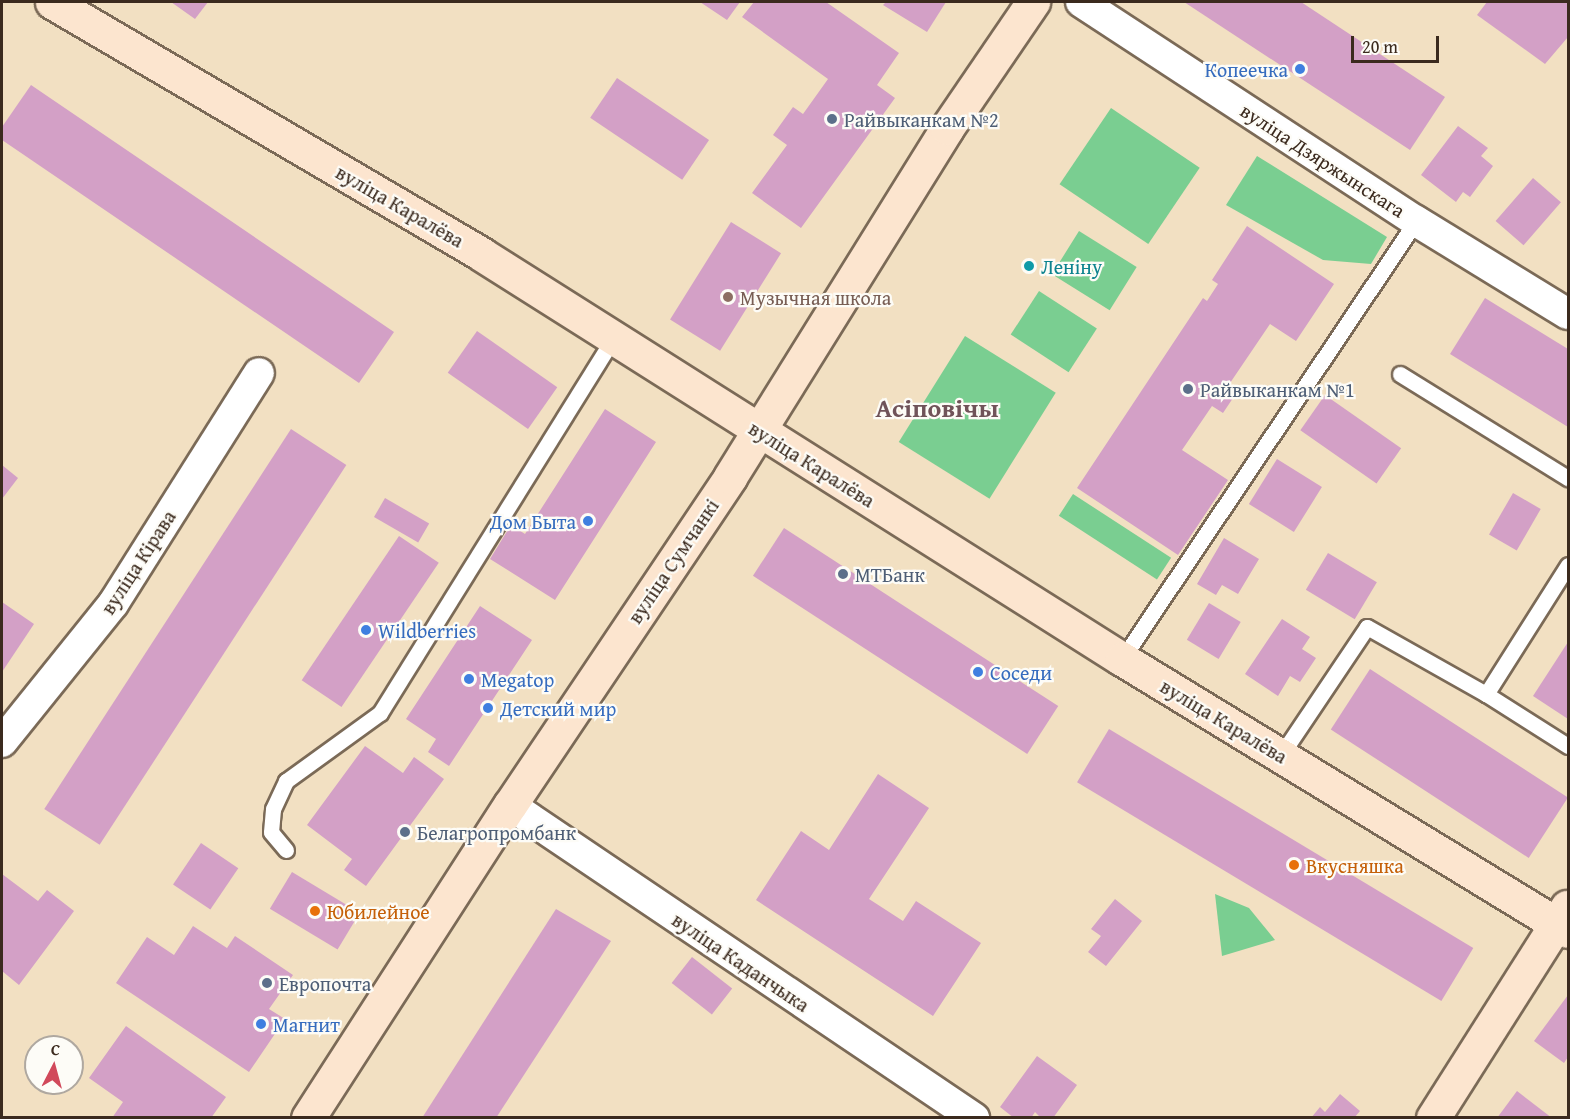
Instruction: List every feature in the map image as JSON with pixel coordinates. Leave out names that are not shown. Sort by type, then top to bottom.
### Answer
[{"type":"street","name":"вуліца Каралёва","points":[[52,2],[481,254],[1122,659],[1281,755],[1564,920]]},
{"type":"street","name":"вуліца Сумчанкі","points":[[308,1118],[510,805],[730,477],[757,430],[947,128],[1033,2]]},
{"type":"street","name":"вуліца Дзяржынскага","points":[[1081,2],[1416,221],[1569,314]]},
{"type":"street","name":"вуліца Кірава","points":[[2,742],[113,604],[260,373]]},
{"type":"street","name":"вуліца Каданчыка","points":[[510,805],[974,1118]]},
{"type":"street","points":[[1433,1118],[1564,920]]},
{"type":"lane","points":[[1122,659],[1416,221]]},
{"type":"lane","points":[[286,850],[271,832],[273,808],[286,781],[380,713],[613,338]]},
{"type":"lane","points":[[1400,374],[1569,478]]},
{"type":"lane","points":[[1486,694],[1569,564]]},
{"type":"lane","points":[[1281,755],[1367,627],[1486,694],[1569,746]]},
{"type":"green space","points":[[1111,108],[1200,168],[1148,244],[1060,184]]},
{"type":"green space","points":[[1257,156],[1387,237],[1371,264],[1323,260],[1226,205]]},
{"type":"green space","points":[[1079,231],[1137,267],[1110,310],[1052,274]]},
{"type":"green space","points":[[1039,291],[1097,329],[1069,372],[1011,335]]},
{"type":"green space","points":[[965,336],[1056,393],[990,499],[899,442]]},
{"type":"green space","points":[[1073,494],[1171,558],[1157,580],[1059,516]]},
{"type":"green space","points":[[1215,894],[1249,908],[1275,940],[1222,956]]},
{"type":"building","points":[[171,2],[208,2],[195,19]]},
{"type":"building","points":[[700,2],[740,2],[727,20]]},
{"type":"building","name":"Райвыканкам №2","points":[[754,2],[826,2],[899,53],[877,85],[895,98],[801,228],[752,193],[787,145],[773,135],[793,107],[803,114],[828,79],[742,17]]},
{"type":"building","points":[[886,2],[946,2],[927,32],[883,5]]},
{"type":"building","points":[[1184,2],[1301,2],[1445,97],[1410,150]]},
{"type":"building","points":[[1487,2],[1568,2],[1568,37],[1545,64],[1477,15]]},
{"type":"building","points":[[617,78],[709,140],[682,180],[590,118]]},
{"type":"building","points":[[31,85],[394,332],[359,383],[2,140],[2,127]]},
{"type":"building","points":[[1458,126],[1488,148],[1481,156],[1493,166],[1470,197],[1463,192],[1456,202],[1421,175]]},
{"type":"building","points":[[1533,178],[1561,202],[1524,245],[1496,221]]},
{"type":"building","points":[[731,222],[781,253],[720,351],[670,320]]},
{"type":"building","name":"Райвыканкам №1","points":[[1247,226],[1334,284],[1296,341],[1270,324],[1228,386],[1237,392],[1223,413],[1212,406],[1182,450],[1228,480],[1178,555],[1077,488],[1203,298],[1207,301],[1218,284],[1212,280]]},
{"type":"building","points":[[1485,298],[1568,349],[1568,427],[1450,354]]},
{"type":"building","points":[[477,331],[557,387],[528,429],[448,373]]},
{"type":"building","points":[[1325,395],[1401,448],[1377,484],[1300,430]]},
{"type":"building","points":[[605,409],[656,442],[555,600],[490,559],[511,525],[525,534]]},
{"type":"building","points":[[291,429],[346,465],[100,845],[44,809]]},
{"type":"building","points":[[1277,459],[1322,487],[1294,532],[1249,504]]},
{"type":"building","points":[[2,465],[18,478],[2,499]]},
{"type":"building","points":[[1513,493],[1541,509],[1517,551],[1489,535]]},
{"type":"building","points":[[385,498],[429,524],[418,543],[374,517]]},
{"type":"building","points":[[784,528],[1058,706],[1027,754],[753,576]]},
{"type":"building","points":[[399,536],[439,563],[341,707],[302,680]]},
{"type":"building","points":[[1224,538],[1259,559],[1238,594],[1222,585],[1216,595],[1197,584]]},
{"type":"building","points":[[1328,553],[1377,582],[1355,619],[1306,590]]},
{"type":"building","points":[[2,602],[34,624],[2,672]]},
{"type":"building","points":[[1209,603],[1241,622],[1219,659],[1187,640]]},
{"type":"building","name":"Megatop","points":[[480,606],[532,640],[449,766],[428,752],[436,739],[406,719]]},
{"type":"building","points":[[1282,619],[1310,637],[1302,649],[1316,658],[1300,682],[1290,676],[1278,696],[1245,674]]},
{"type":"building","points":[[1568,642],[1568,719],[1533,696]]},
{"type":"building","points":[[1370,669],[1568,798],[1529,858],[1331,729]]},
{"type":"building","points":[[1109,729],[1473,948],[1441,1001],[1077,782]]},
{"type":"building","points":[[365,746],[403,773],[414,757],[444,779],[366,886],[344,870],[352,859],[307,825]]},
{"type":"building","points":[[878,774],[929,808],[869,899],[903,921],[916,901],[981,943],[933,1016],[756,900],[801,831],[829,850]]},
{"type":"building","points":[[201,843],[238,868],[210,910],[173,884]]},
{"type":"building","name":"Юбилейное","points":[[292,872],[360,913],[338,950],[270,909]]},
{"type":"building","points":[[2,874],[38,901],[47,890],[74,911],[19,985],[2,971]]},
{"type":"building","points":[[1115,899],[1142,921],[1106,966],[1088,952],[1101,936],[1091,929]]},
{"type":"building","points":[[556,909],[611,941],[496,1118],[422,1118]]},
{"type":"building","points":[[193,926],[227,948],[235,936],[293,975],[269,1009],[285,1019],[249,1072],[116,983],[147,937],[174,955]]},
{"type":"building","points":[[692,957],[732,988],[712,1014],[672,983]]},
{"type":"building","points":[[1568,995],[1568,1057],[1564,1063],[1534,1041]]},
{"type":"building","points":[[126,1026],[226,1097],[211,1118],[112,1118],[123,1102],[89,1078]]},
{"type":"building","points":[[1037,1056],[1077,1085],[1053,1118],[1041,1118],[1035,1112],[1031,1118],[1014,1118],[1000,1107]]},
{"type":"building","points":[[1517,1091],[1552,1118],[1497,1118]]},
{"type":"building","points":[[1340,1094],[1360,1111],[1354,1118],[1311,1118],[1320,1107],[1325,1112]]},
{"type":"place","name":"Копеечка","points":[[1300,69]]},
{"type":"place","name":"Райвыканкам №2","points":[[832,119]]},
{"type":"place","name":"Леніну","points":[[1029,266]]},
{"type":"place","name":"Музычная школа","points":[[728,297]]},
{"type":"place","name":"Райвыканкам №1","points":[[1188,389]]},
{"type":"place","name":"Дом Быта","points":[[588,521]]},
{"type":"place","name":"МТБанк","points":[[843,574]]},
{"type":"place","name":"Wildberries","points":[[366,630]]},
{"type":"place","name":"Соседи","points":[[978,672]]},
{"type":"place","name":"Megatop","points":[[469,679]]},
{"type":"place","name":"Детский мир","points":[[488,708]]},
{"type":"place","name":"Белагропромбанк","points":[[405,832]]},
{"type":"place","name":"Вкусняшка","points":[[1294,865]]},
{"type":"place","name":"Юбилейное","points":[[315,911]]},
{"type":"place","name":"Европочта","points":[[267,983]]},
{"type":"place","name":"Магнит","points":[[261,1024]]},
{"type":"district","name":"Асіповічы","points":[[937,408]]}]
